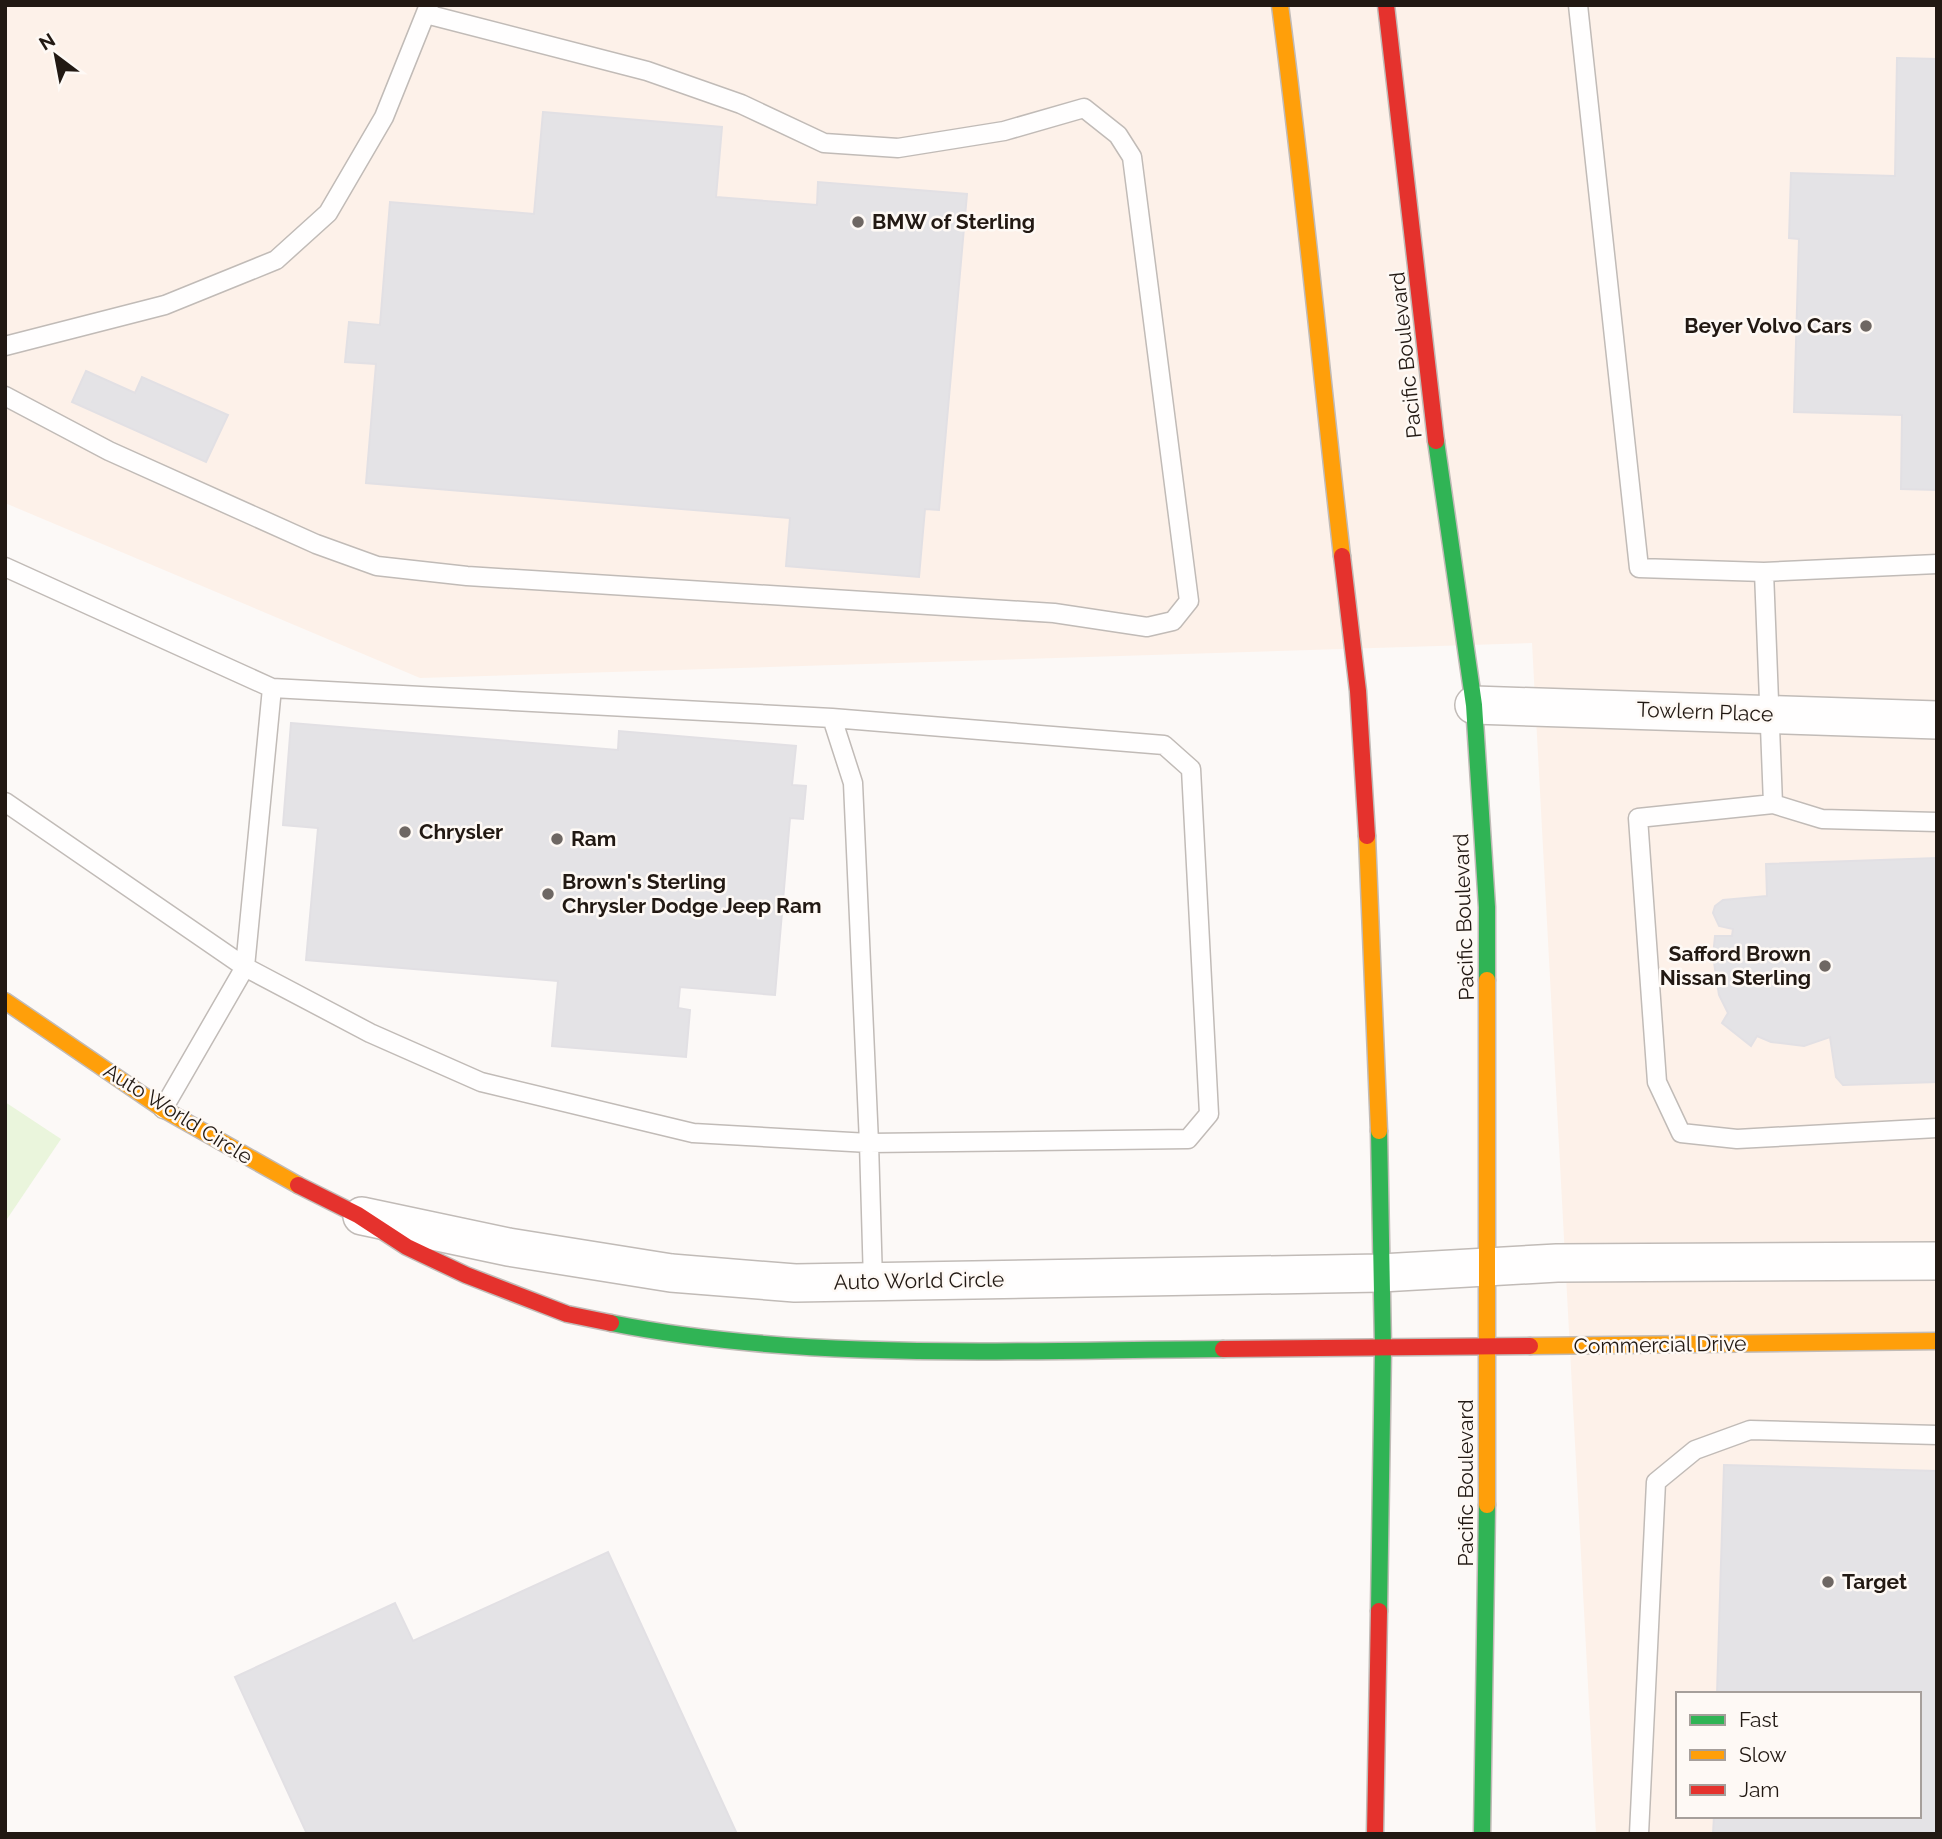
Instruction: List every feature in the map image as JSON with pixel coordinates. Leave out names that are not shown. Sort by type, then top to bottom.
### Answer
[{"type":"main road","points":[[1280,5],[1306,202],[1320,364],[1358,691],[1378,1084],[1383,1348],[1375,1834]]},
{"type":"main road","name":"Pacific Boulevard","points":[[1386,5],[1438,454],[1474,705],[1487,921],[1488,1348],[1482,1834]]},
{"type":"main road","name":"Auto World Circle","points":[[5,1001],[163,1109],[289,1181],[358,1215],[407,1247],[466,1275],[555,1309],[665,1333],[765,1346],[1383,1348]]},
{"type":"main road","name":"Commercial Drive","points":[[1383,1348],[1937,1341]]},
{"type":"street","name":"Towlern Place","points":[[1474,705],[1937,720]]},
{"type":"street","name":"Auto World Circle","points":[[358,1215],[508,1247],[671,1272],[795,1283],[1381,1273],[1487,1267]]},
{"type":"street","points":[[1487,1267],[1557,1263],[1937,1261]]},
{"type":"lane","points":[[1578,5],[1639,568],[1764,572],[1937,564]]},
{"type":"lane","points":[[5,346],[164,305],[276,260],[328,213],[384,117],[428,10],[647,71],[741,104],[824,143],[898,148],[1004,131],[1084,108],[1118,135],[1132,157],[1189,601],[1173,621],[1147,627],[1054,613],[467,576],[377,566],[316,544],[109,451],[5,396]]},
{"type":"lane","points":[[5,567],[272,688],[832,718],[1164,745],[1191,769],[1209,1114],[1188,1139],[869,1143],[693,1133],[481,1082],[370,1033],[245,967],[5,802]]},
{"type":"lane","points":[[1764,572],[1773,804]]},
{"type":"lane","points":[[163,1109],[245,967],[272,688]]},
{"type":"lane","points":[[832,718],[853,783],[873,1282]]},
{"type":"lane","points":[[1937,822],[1822,819],[1773,804],[1638,818],[1657,1082],[1682,1133],[1737,1139],[1937,1128]]},
{"type":"lane","points":[[1640,1834],[1656,1482],[1695,1450],[1750,1430],[1937,1435]]},
{"type":"shaded area","points":[[5,5],[1937,5],[1937,1834],[1596,1834],[1532,643],[420,678],[5,503]]},
{"type":"green space","points":[[5,1102],[61,1139],[5,1222]]},
{"type":"building","name":"Beyer Volvo Cars","points":[[1897,58],[1937,59],[1937,490],[1901,489],[1902,415],[1794,412],[1799,239],[1789,238],[1791,173],[1895,176]]},
{"type":"building","points":[[543,112],[722,127],[716,197],[817,205],[818,182],[967,194],[939,510],[925,509],[919,577],[786,566],[790,518],[366,483],[376,364],[345,362],[349,322],[380,325],[390,202],[534,214]]},
{"type":"building","points":[[86,371],[135,393],[142,377],[228,415],[206,462],[72,402]]},
{"type":"building","name":"Brown's Sterling Chrysler Dodge Jeep Ram","points":[[291,723],[618,750],[619,731],[796,746],[792,785],[806,786],[803,819],[790,818],[775,995],[680,987],[678,1008],[690,1010],[686,1057],[552,1046],[558,981],[306,960],[318,828],[283,825]]},
{"type":"building","name":"Safford Brown Nissan Sterling","points":[[1937,858],[1937,1082],[1843,1085],[1836,1077],[1830,1037],[1804,1046],[1771,1042],[1757,1036],[1751,1046],[1722,1023],[1728,1013],[1719,995],[1713,956],[1715,936],[1732,936],[1733,929],[1719,926],[1713,913],[1715,906],[1723,900],[1767,896],[1766,864]]},
{"type":"building","name":"Target","points":[[1724,1465],[1937,1471],[1937,1834],[1713,1834],[1714,1818],[1921,1818],[1921,1692],[1717,1692]]},
{"type":"building","points":[[608,1552],[737,1834],[307,1834],[235,1677],[395,1603],[413,1641]]},
{"type":"traffic: fast","points":[[1436,441],[1474,705],[1487,907],[1487,980]]},
{"type":"traffic: fast","points":[[1379,1131],[1383,1348],[1379,1611]]},
{"type":"traffic: fast","points":[[611,1323],[761,1344],[838,1349],[1223,1349]]},
{"type":"traffic: fast","points":[[1482,1834],[1487,1505]]},
{"type":"traffic: slow","points":[[1280,5],[1342,556]]},
{"type":"traffic: slow","points":[[1367,836],[1379,1131]]},
{"type":"traffic: slow","points":[[1487,980],[1487,1505]]},
{"type":"traffic: slow","points":[[5,1001],[163,1109],[298,1185]]},
{"type":"traffic: slow","points":[[1530,1346],[1937,1341]]},
{"type":"traffic: jam","points":[[1386,5],[1436,441]]},
{"type":"traffic: jam","points":[[1342,556],[1358,691],[1367,836]]},
{"type":"traffic: jam","points":[[298,1185],[358,1215],[407,1247],[466,1275],[567,1314],[611,1323]]},
{"type":"traffic: jam","points":[[1223,1349],[1530,1346]]},
{"type":"traffic: jam","points":[[1375,1834],[1379,1611]]},
{"type":"place","name":"BMW of Sterling","points":[[858,222]]},
{"type":"place","name":"Beyer Volvo Cars","points":[[1866,326]]},
{"type":"place","name":"Chrysler","points":[[405,832]]},
{"type":"place","name":"Ram","points":[[557,839]]},
{"type":"place","name":"Brown's Sterling Chrysler Dodge Jeep Ram","points":[[548,894]]},
{"type":"place","name":"Safford Brown Nissan Sterling","points":[[1825,966]]},
{"type":"place","name":"Target","points":[[1828,1582]]}]
